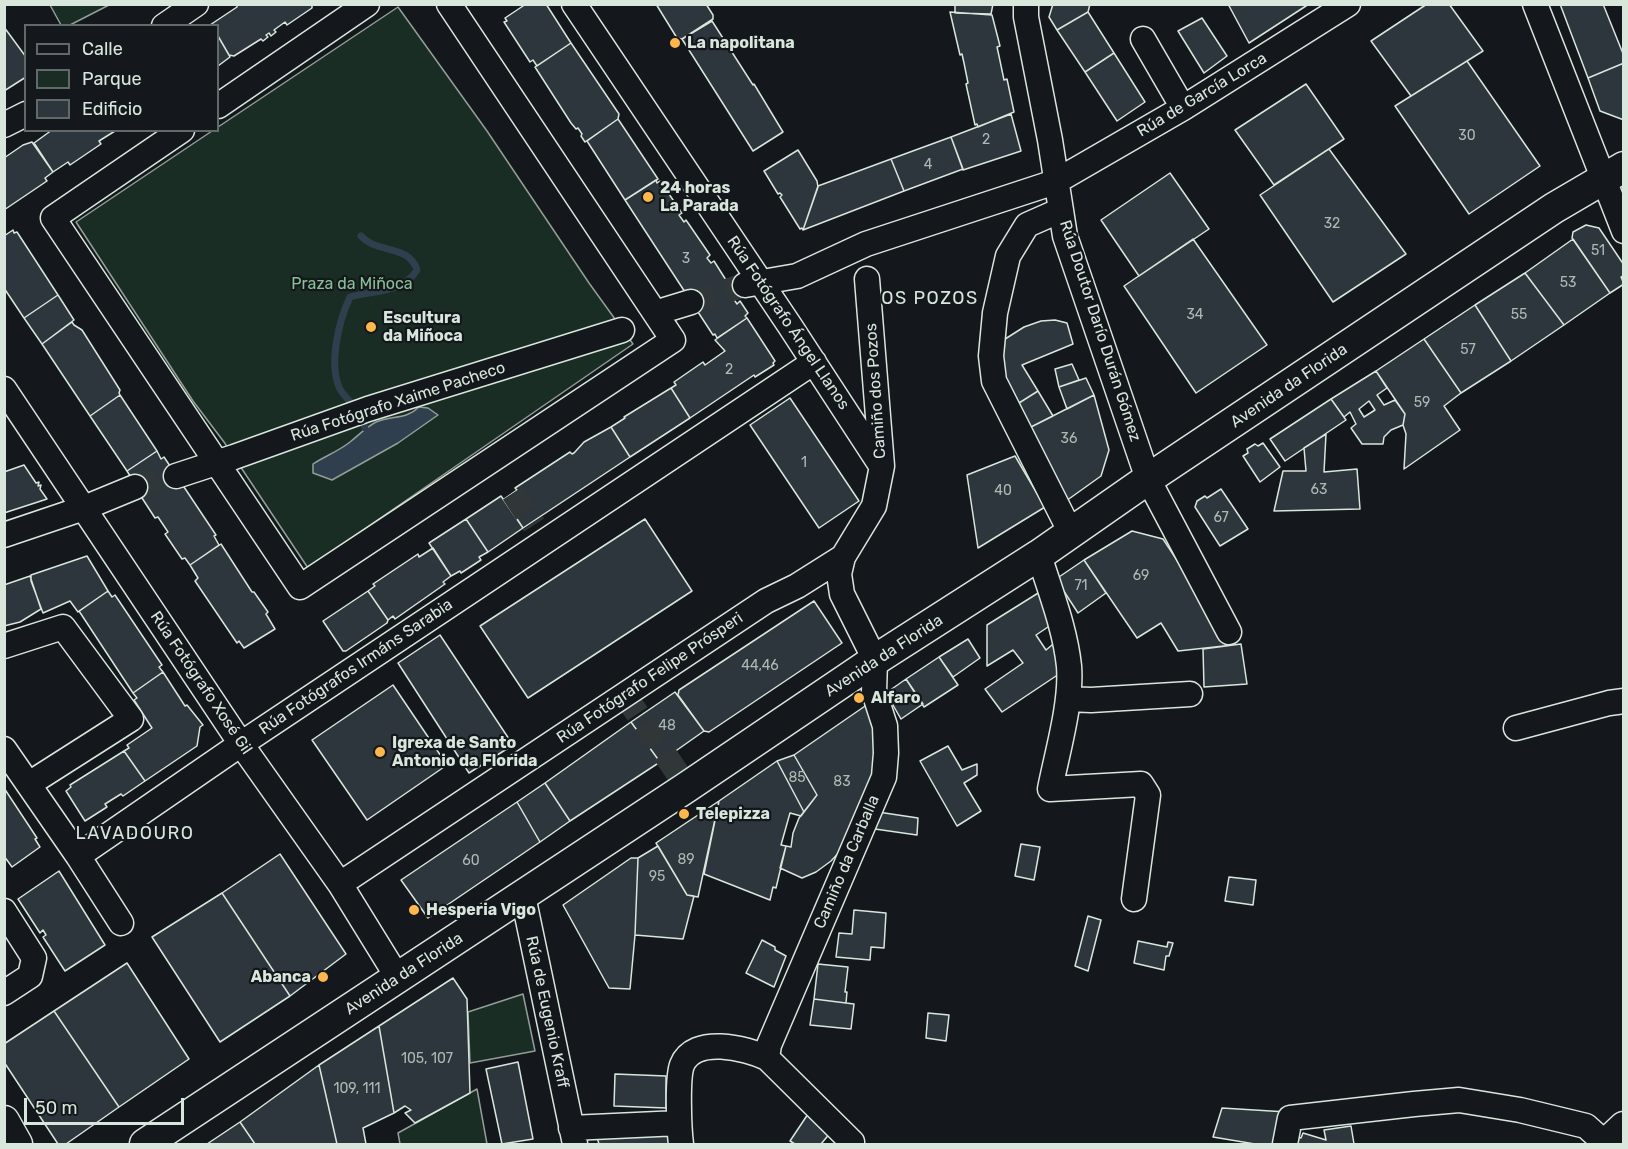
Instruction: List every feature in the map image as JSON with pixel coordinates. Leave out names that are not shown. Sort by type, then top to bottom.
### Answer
[{"type":"main road","name":"Avenida da Florida","points":[[145,1144],[523,896],[875,660],[1039,555],[1148,479],[1554,208],[1614,173]]},
{"type":"main road","points":[[4,1121],[17,1144]]},
{"type":"main road","points":[[1606,1144],[1623,1127]]},
{"type":"street","points":[[167,24],[196,4]]},
{"type":"street","points":[[219,105],[367,4]]},
{"type":"street","points":[[179,132],[53,218],[300,587],[674,340],[449,4]]},
{"type":"street","name":"Rúa Fotógrafo Ángel Llanos","points":[[574,4],[753,284],[814,362],[882,466]]},
{"type":"street","name":"Rúa Doutor Darío Durán Gómez","points":[[1026,4],[1026,17],[1050,140],[1065,236],[1148,479],[1229,632]]},
{"type":"street","name":"Rúa de García Lorca","points":[[1055,183],[1182,108],[1348,4]]},
{"type":"street","points":[[1535,4],[1614,173],[1623,231]]},
{"type":"street","points":[[1143,39],[1182,108]]},
{"type":"street","points":[[4,125],[24,115]]},
{"type":"street","points":[[753,284],[797,276],[866,244],[1055,183]]},
{"type":"street","points":[[1060,210],[1027,225],[1008,256],[995,313],[991,356],[994,381],[1071,533]]},
{"type":"street","name":"Camiño dos Pozos","points":[[867,279],[882,466]]},
{"type":"street","points":[[655,313],[691,302]]},
{"type":"street","name":"Rúa Fotógrafo Xaime Pacheco","points":[[176,476],[360,413],[622,330]]},
{"type":"street","name":"Rúa Fotógrafos Irmáns Sarabia","points":[[78,856],[540,533],[814,362]]},
{"type":"street","name":"Rúa Fotógrafo Xosé Gil","points":[[4,389],[241,744],[340,884],[398,978]]},
{"type":"street","points":[[875,660],[842,594],[839,574],[843,557],[874,506],[882,466]]},
{"type":"street","points":[[4,535],[84,508],[135,487]]},
{"type":"street","points":[[1039,555],[1065,641],[1069,668],[1068,699],[1050,789],[1141,784],[1148,795],[1134,899]]},
{"type":"street","name":"Rúa Fotógrafo Felipe Prósperi","points":[[340,884],[765,601],[797,586],[843,557]]},
{"type":"street","points":[[4,646],[63,627],[131,719],[29,784]]},
{"type":"street","name":"Camiño da Carballa","points":[[767,1058],[769,1045],[884,777],[885,726],[874,692],[875,660]]},
{"type":"street","points":[[1068,699],[1091,700],[1190,694]]},
{"type":"street","points":[[1516,728],[1623,701]]},
{"type":"street","points":[[4,749],[121,923]]},
{"type":"street","name":"Rúa de Eugenio Kraff","points":[[523,896],[573,1136],[680,1134]]},
{"type":"street","points":[[4,911],[34,958],[30,976],[4,993]]},
{"type":"street","points":[[680,1134],[682,1066],[689,1055],[699,1048],[718,1047],[748,1049],[767,1058],[852,1144]]},
{"type":"street","points":[[1285,1144],[1290,1118],[1459,1100],[1520,1110],[1586,1126],[1606,1144]]},
{"type":"green space","points":[[50,5],[109,5],[72,24],[60,24]]},
{"type":"green space","name":"Praza da Miñoca","points":[[398,7],[487,131],[589,283],[633,344],[308,568],[224,442],[193,401],[76,222],[211,132],[219,132],[219,126]]},
{"type":"green space","points":[[523,994],[535,1051],[470,1063],[468,1012]]},
{"type":"green space","points":[[477,1089],[487,1144],[400,1144],[398,1133]]},
{"type":"water","points":[[419,407],[428,408],[438,415],[398,443],[332,480],[313,473],[313,464],[346,445],[372,424],[404,416]]},
{"type":"building","points":[[237,4],[312,4],[312,8],[287,25],[285,22],[274,30],[276,32],[271,36],[269,33],[266,35],[268,37],[263,41],[261,39],[234,56],[229,55],[219,38],[219,24],[212,24],[237,7]]},
{"type":"building","points":[[526,4],[546,4],[571,43],[537,66],[533,60],[530,62],[504,22],[507,21],[505,18]]},
{"type":"building","points":[[656,4],[706,4],[713,19],[682,39],[677,38]]},
{"type":"building","points":[[955,4],[993,4],[991,14],[955,13]]},
{"type":"building","points":[[1053,4],[1090,4],[1088,12],[1057,30],[1049,17]]},
{"type":"building","points":[[1228,4],[1309,4],[1249,43]]},
{"type":"building","points":[[1427,4],[1449,4],[1483,51],[1411,96],[1371,41]]},
{"type":"building","points":[[1560,4],[1603,4],[1624,56],[1624,63],[1588,78]]},
{"type":"building","points":[[950,12],[992,15],[1000,46],[997,47],[1004,80],[1007,79],[1014,112],[978,127],[977,124],[975,125],[964,63]]},
{"type":"building","points":[[1088,12],[1114,53],[1085,72],[1057,30]]},
{"type":"building","points":[[1202,18],[1227,56],[1204,73],[1178,31]]},
{"type":"building","points":[[712,21],[783,132],[753,151],[682,39]]},
{"type":"building","points":[[4,27],[24,54],[24,78],[4,91]]},
{"type":"building","points":[[219,38],[230,57],[219,65]]},
{"type":"building","points":[[571,43],[619,114],[618,119],[585,142],[578,128],[576,129],[571,123],[535,67]]},
{"type":"building","points":[[1114,53],[1145,102],[1117,121],[1085,72]]},
{"type":"building","points":[[1467,61],[1540,166],[1469,214],[1395,106]]},
{"type":"building","points":[[1624,63],[1624,120],[1600,111],[1588,78]]},
{"type":"building","points":[[1306,84],[1344,139],[1274,185],[1235,130]]},
{"type":"building","points":[[1011,114],[1021,151],[963,170],[951,137]]},
{"type":"building","points":[[618,119],[658,179],[625,200],[587,141]]},
{"type":"building","points":[[49,132],[113,132],[99,141],[101,144],[70,165],[68,162],[53,172],[34,143]]},
{"type":"building","points":[[951,137],[963,169],[904,191],[891,159]]},
{"type":"building","points":[[32,142],[53,172],[45,178],[47,181],[4,210],[4,158],[23,145]]},
{"type":"building","points":[[1329,149],[1406,254],[1333,302],[1260,195]]},
{"type":"building","points":[[798,150],[817,181],[818,187],[803,230],[800,229],[780,197],[782,195],[778,194],[764,171]]},
{"type":"building","points":[[891,159],[904,191],[803,230],[818,186]]},
{"type":"building","points":[[1170,173],[1209,229],[1139,276],[1101,220]]},
{"type":"building","points":[[656,180],[657,183],[660,181],[682,213],[679,215],[684,222],[686,220],[710,255],[707,258],[711,263],[714,261],[736,296],[734,298],[737,304],[740,301],[748,313],[745,316],[747,318],[717,338],[625,200]]},
{"type":"building","points":[[1586,225],[1599,228],[1624,265],[1624,275],[1621,277],[1624,284],[1610,293],[1572,238],[1573,232]]},
{"type":"building","points":[[13,230],[14,233],[17,232],[58,295],[24,318],[4,288],[4,236]]},
{"type":"building","points":[[1193,239],[1267,345],[1196,393],[1124,286]]},
{"type":"building","points":[[1573,239],[1610,293],[1564,325],[1525,273]]},
{"type":"building","points":[[1525,273],[1564,325],[1511,361],[1475,305]]},
{"type":"building","points":[[58,295],[74,320],[42,344],[24,318]]},
{"type":"building","points":[[1475,305],[1511,361],[1461,393],[1424,339]]},
{"type":"building","points":[[747,318],[775,361],[774,365],[755,377],[754,375],[690,418],[671,388],[676,385],[674,382],[703,362],[705,365],[725,351],[715,340]]},
{"type":"building","points":[[1055,320],[1067,323],[1073,344],[1022,365],[1038,391],[1019,403],[1002,374],[1002,341],[1024,327],[1041,321]]},
{"type":"building","points":[[72,322],[82,330],[120,390],[120,395],[90,416],[42,344]]},
{"type":"building","points":[[1424,339],[1461,393],[1444,406],[1460,430],[1404,469],[1405,414],[1376,371]]},
{"type":"building","points":[[1072,364],[1079,380],[1059,387],[1055,369]]},
{"type":"building","points":[[1376,371],[1387,388],[1377,395],[1384,405],[1395,400],[1405,414],[1403,425],[1391,430],[1384,437],[1383,444],[1362,444],[1351,428],[1356,424],[1350,412],[1344,417],[1331,399]],"holes":[[[1369,401],[1375,410],[1364,417],[1359,409]]]},
{"type":"building","points":[[1086,378],[1094,395],[1067,409],[1059,387]]},
{"type":"building","points":[[671,388],[690,418],[630,457],[611,427]]},
{"type":"building","points":[[1038,391],[1053,416],[1027,429],[1019,403]]},
{"type":"building","points":[[120,395],[157,451],[127,471],[90,416]]},
{"type":"building","points":[[1094,395],[1109,450],[1101,476],[1066,501],[1027,429]]},
{"type":"building","points":[[790,398],[859,501],[819,528],[750,425]]},
{"type":"building","points":[[1331,399],[1346,420],[1285,461],[1270,439]]},
{"type":"building","points":[[611,427],[630,457],[523,528],[504,499],[517,490],[515,488],[570,452],[574,453],[584,442]]},
{"type":"building","points":[[1326,434],[1324,472],[1357,469],[1360,509],[1274,511],[1283,471],[1306,471],[1304,448]]},
{"type":"building","points":[[1263,443],[1280,467],[1260,482],[1243,456],[1248,453],[1247,449],[1255,444],[1258,446]]},
{"type":"building","points":[[157,451],[161,459],[164,457],[216,535],[214,536],[219,545],[190,565],[185,558],[182,559],[165,534],[168,532],[158,517],[155,518],[127,471]]},
{"type":"building","points":[[1015,456],[1045,507],[978,548],[967,475]]},
{"type":"building","points":[[24,465],[36,483],[39,482],[38,486],[41,485],[40,489],[47,499],[4,513],[4,472]]},
{"type":"building","points":[[1221,489],[1248,529],[1220,546],[1195,507],[1197,501]]},
{"type":"building","points":[[501,496],[523,528],[488,552],[466,519]]},
{"type":"building","points":[[466,519],[488,552],[479,557],[481,560],[461,573],[460,571],[451,576],[429,543]]},
{"type":"building","points":[[645,519],[692,591],[528,698],[480,626]]},
{"type":"building","points":[[1132,531],[1163,539],[1233,645],[1178,651],[1161,623],[1137,638],[1084,560]]},
{"type":"building","points":[[221,544],[268,612],[266,614],[275,629],[244,648],[239,641],[237,643],[195,581],[198,578],[190,565]]},
{"type":"building","points":[[433,548],[451,576],[443,582],[445,584],[395,619],[393,616],[388,620],[368,591],[375,586],[373,584],[418,554],[419,557]]},
{"type":"building","points":[[87,556],[108,591],[78,612],[70,601],[43,613],[31,581],[31,575]]},
{"type":"building","points":[[1084,560],[1106,593],[1078,613],[1056,579]]},
{"type":"building","points":[[30,576],[41,609],[20,622],[4,626],[4,585]]},
{"type":"building","points":[[1043,590],[1054,623],[1036,635],[1046,650],[1058,640],[1065,670],[1002,712],[985,689],[1023,663],[1013,650],[987,666],[987,625]]},
{"type":"building","points":[[108,591],[112,597],[115,595],[162,665],[159,667],[163,672],[133,693],[79,611]]},
{"type":"building","points":[[368,591],[388,620],[387,623],[343,651],[323,621]]},
{"type":"building","points":[[814,601],[842,643],[709,732],[704,731],[678,695],[679,690]]},
{"type":"building","points":[[440,635],[513,745],[469,773],[398,663]]},
{"type":"building","points":[[968,639],[980,658],[953,677],[939,657]]},
{"type":"building","points":[[1241,644],[1247,684],[1204,687],[1203,649]]},
{"type":"building","points":[[939,657],[958,685],[924,707],[906,679]]},
{"type":"building","points":[[163,672],[185,706],[187,705],[203,725],[200,727],[197,746],[145,781],[124,751],[129,748],[127,745],[152,728],[134,700],[137,698],[133,693]]},
{"type":"building","points":[[906,679],[923,704],[901,719],[886,693]]},
{"type":"building","name":"Igrexa de Santo Antonio da Florida","points":[[393,685],[447,765],[367,820],[312,740]]},
{"type":"building","points":[[675,692],[704,731],[660,762],[631,722]]},
{"type":"building","points":[[868,704],[879,738],[871,792],[844,847],[831,861],[816,872],[802,878],[780,868],[786,846],[791,847],[799,818],[817,795],[794,755]]},
{"type":"building","points":[[631,722],[660,762],[570,821],[545,783]]},
{"type":"building","points":[[948,746],[962,770],[977,764],[977,775],[964,783],[981,811],[957,826],[920,761]]},
{"type":"building","points":[[124,751],[145,781],[123,796],[121,794],[105,804],[107,807],[85,821],[66,791],[71,787],[70,785]]},
{"type":"building","points":[[794,755],[817,795],[804,812],[777,761]]},
{"type":"building","points":[[777,761],[804,812],[801,816],[790,813],[781,845],[786,846],[776,888],[773,887],[770,900],[704,874],[719,801]]},
{"type":"building","points":[[545,783],[570,821],[540,842],[517,802]]},
{"type":"building","points":[[4,788],[37,838],[35,839],[40,847],[12,867],[4,856]]},
{"type":"building","points":[[719,801],[698,897],[687,895],[656,843]]},
{"type":"building","points":[[517,802],[540,842],[428,918],[401,880]]},
{"type":"building","points":[[878,812],[918,818],[917,835],[875,829]]},
{"type":"building","points":[[1021,844],[1040,847],[1034,880],[1015,876]]},
{"type":"building","points":[[658,846],[687,895],[694,896],[683,939],[635,935],[638,858]]},
{"type":"building","points":[[280,854],[346,954],[290,996],[222,893]]},
{"type":"building","points":[[631,858],[638,858],[630,989],[609,988],[563,905]]},
{"type":"building","points":[[59,871],[105,945],[65,971],[43,937],[46,935],[43,930],[40,933],[18,899]]},
{"type":"building","points":[[1229,877],[1256,880],[1253,905],[1225,901]]},
{"type":"building","points":[[222,893],[290,996],[220,1042],[152,937]]},
{"type":"building","points":[[854,910],[886,913],[884,948],[871,947],[870,960],[836,957],[839,933],[852,934]]},
{"type":"building","points":[[1088,916],[1101,920],[1088,971],[1075,966]]},
{"type":"building","points":[[762,940],[786,956],[774,987],[746,973]]},
{"type":"building","points":[[1138,941],[1167,947],[1168,942],[1173,943],[1169,956],[1166,956],[1164,970],[1134,963]]},
{"type":"building","points":[[127,963],[189,1059],[119,1107],[54,1011]]},
{"type":"building","points":[[818,964],[848,967],[846,1003],[814,999]]},
{"type":"building","points":[[453,978],[467,999],[470,1093],[415,1123],[405,1113],[411,1110],[405,1106],[394,1113],[379,1026]]},
{"type":"building","points":[[814,999],[854,1004],[851,1029],[810,1025]]},
{"type":"building","points":[[54,1011],[119,1107],[66,1144],[58,1144],[4,1062],[4,1044]]},
{"type":"building","points":[[928,1013],[949,1015],[946,1041],[926,1038]]},
{"type":"building","points":[[379,1026],[394,1113],[363,1128],[366,1144],[337,1144],[319,1065]]},
{"type":"building","points":[[518,1062],[533,1139],[502,1144],[486,1069]]},
{"type":"building","points":[[319,1065],[337,1144],[255,1144],[240,1122]]},
{"type":"building","points":[[615,1074],[666,1076],[666,1108],[614,1106]]},
{"type":"building","points":[[1222,1108],[1287,1112],[1279,1144],[1255,1144],[1213,1137]]},
{"type":"building","points":[[810,1111],[831,1132],[821,1144],[795,1144],[790,1141]]},
{"type":"building","points":[[240,1122],[255,1144],[207,1144]]},
{"type":"building","points":[[1351,1126],[1354,1144],[1292,1144],[1293,1136],[1301,1138],[1303,1133],[1326,1140],[1324,1130]]},
{"type":"building","points":[[596,1134],[673,1136],[673,1144],[599,1144]]},
{"type":"waterway","points":[[361,236],[368,242],[407,256],[417,270],[411,278],[396,287],[350,297],[342,318],[335,355],[337,379],[340,389],[358,411],[365,428]]},
{"type":"tunnel","points":[[691,302],[745,285]]},
{"type":"tunnel","points":[[135,487],[176,476]]},
{"type":"tunnel","points":[[513,493],[534,525]]},
{"type":"tunnel","points":[[624,694],[687,787]]},
{"type":"place","name":"La napolitana","points":[[675,43]]},
{"type":"place","name":"24 horas La Parada","points":[[648,197]]},
{"type":"place","name":"Escultura da Miñoca","points":[[371,327]]},
{"type":"place","name":"Alfaro","points":[[859,698]]},
{"type":"place","name":"Igrexa de Santo Antonio da Florida","points":[[380,752]]},
{"type":"place","name":"Telepizza","points":[[684,814]]},
{"type":"place","name":"Hesperia Vigo","points":[[414,910]]},
{"type":"place","name":"Abanca","points":[[323,977]]},
{"type":"district","name":"OS POZOS","points":[[930,299]]},
{"type":"district","name":"LAVADOURO","points":[[135,834]]}]
